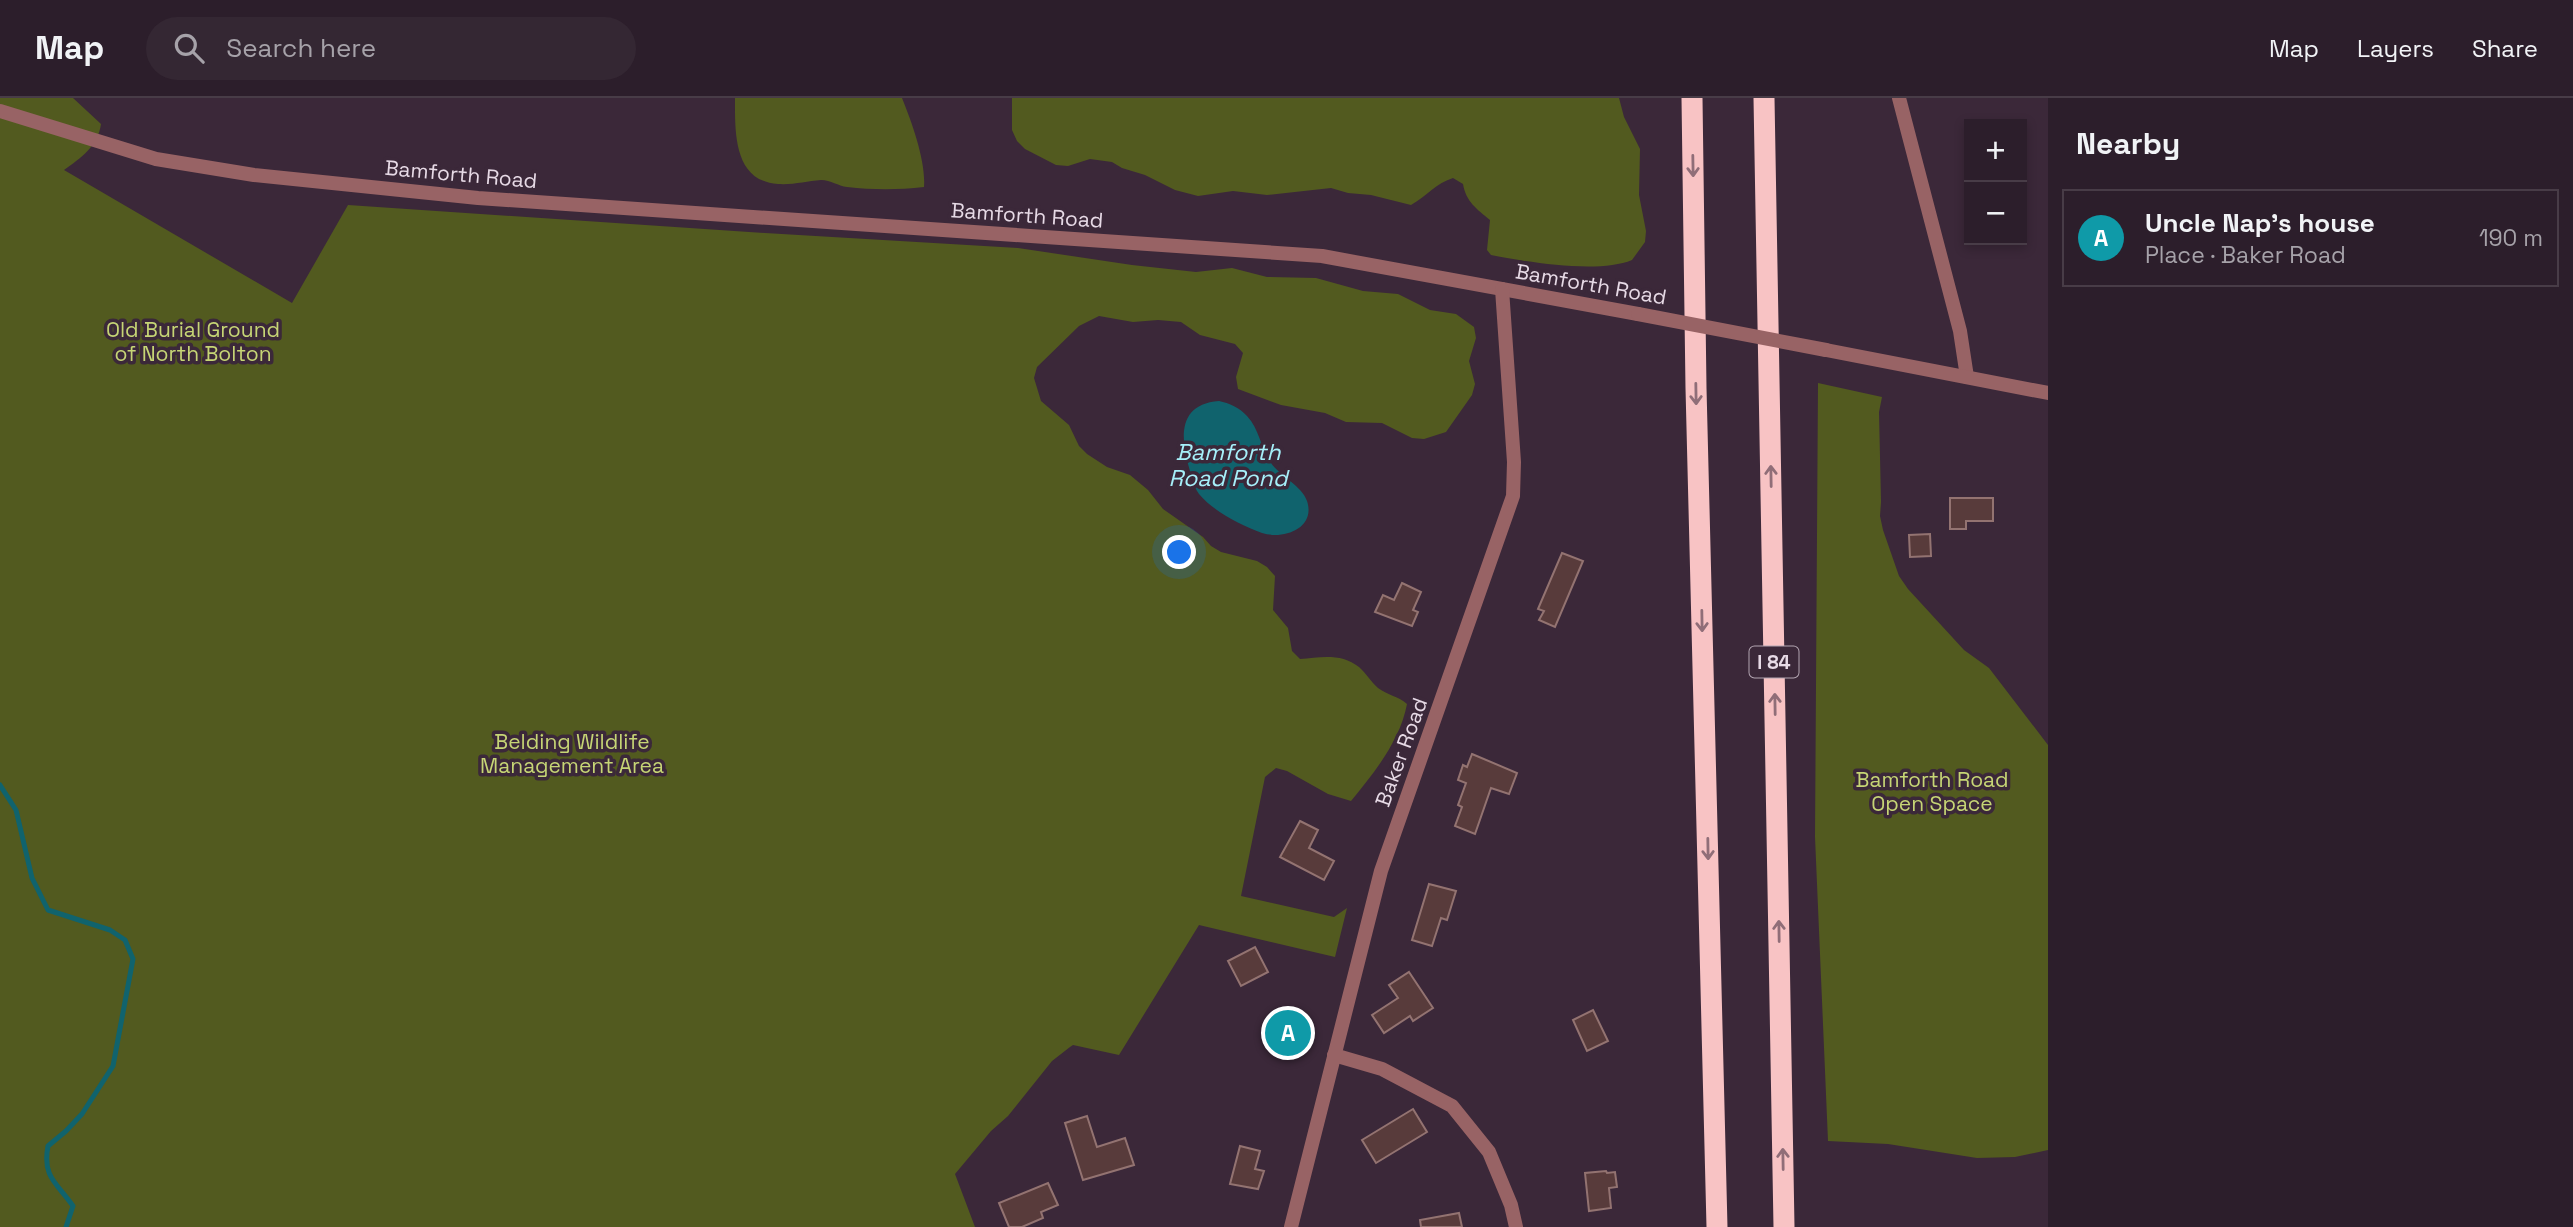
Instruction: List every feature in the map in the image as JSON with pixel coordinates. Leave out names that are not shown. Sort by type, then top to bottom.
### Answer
[{"type":"highway","points":[[1692,98],[1696,388],[1717,1227]]},
{"type":"highway","name":"I 84","points":[[1764,98],[1784,1227]]},
{"type":"street","points":[[1899,98],[1960,331],[1967,377]]},
{"type":"street","name":"Bamforth Road","points":[[0,111],[156,159],[254,175],[478,198],[1322,256],[2048,393]]},
{"type":"street","name":"Baker Road","points":[[1291,1227],[1381,871],[1513,496],[1514,462],[1502,289]]},
{"type":"street","points":[[1334,1055],[1382,1069],[1452,1107],[1489,1152],[1511,1205],[1516,1227]]},
{"type":"green space","name":"Belding Wildlife Management Area","points":[[0,98],[73,98],[101,124],[92,145],[64,170],[292,303],[348,205],[1018,248],[1196,272],[1232,268],[1267,277],[1316,278],[1363,291],[1398,294],[1430,310],[1456,314],[1474,327],[1476,338],[1469,361],[1475,384],[1472,395],[1446,432],[1424,439],[1412,438],[1382,423],[1346,422],[1325,413],[1281,405],[1238,389],[1236,377],[1243,353],[1235,344],[1200,335],[1181,322],[1133,322],[1099,316],[1079,326],[1037,367],[1034,378],[1041,401],[1069,425],[1079,446],[1087,454],[1107,467],[1130,475],[1148,490],[1163,509],[1203,537],[1211,546],[1221,552],[1257,561],[1267,567],[1275,576],[1273,610],[1288,628],[1292,651],[1300,659],[1331,657],[1346,660],[1359,667],[1378,688],[1407,704],[1404,718],[1392,744],[1351,801],[1328,794],[1287,771],[1276,768],[1265,777],[1241,896],[1334,917],[1347,908],[1335,957],[1199,925],[1119,1055],[1073,1045],[1070,1047],[1052,1061],[1008,1116],[991,1131],[955,1174],[975,1227],[0,1227]]},
{"type":"green space","points":[[735,98],[902,98],[921,154],[924,187],[876,189],[847,187],[825,180],[784,184],[763,181],[752,174],[740,152],[735,125]]},
{"type":"green space","points":[[1012,98],[1619,98],[1624,117],[1640,149],[1639,195],[1646,231],[1645,242],[1632,260],[1601,266],[1562,265],[1491,255],[1487,250],[1490,220],[1469,200],[1463,184],[1453,178],[1441,183],[1411,205],[1331,188],[1267,195],[1233,191],[1198,196],[1175,190],[1112,162],[1090,159],[1068,166],[1056,165],[1025,149],[1017,141],[1012,130]]},
{"type":"green space","name":"Bamforth Road Open Space","points":[[1818,383],[1882,397],[1879,412],[1880,516],[1899,576],[1964,650],[1989,668],[2048,745],[2048,1150],[2015,1157],[1977,1158],[1888,1144],[1828,1141],[1815,837]]},
{"type":"water","name":"Bamforth Road Pond","points":[[1219,401],[1234,406],[1247,416],[1271,463],[1296,486],[1307,501],[1307,518],[1296,530],[1280,535],[1262,533],[1220,512],[1197,491],[1185,453],[1186,422],[1197,408]]},
{"type":"building","points":[[1950,498],[1993,498],[1993,521],[1966,521],[1966,529],[1950,529]]},
{"type":"building","points":[[1930,534],[1931,556],[1910,557],[1909,535]]},
{"type":"building","points":[[1562,553],[1583,561],[1555,627],[1539,620],[1544,611],[1538,609]]},
{"type":"building","points":[[1402,583],[1421,592],[1413,610],[1418,612],[1412,626],[1375,612],[1383,595],[1394,600]]},
{"type":"building","points":[[1472,754],[1517,773],[1509,794],[1491,788],[1475,834],[1455,826],[1462,807],[1458,805],[1466,783],[1458,780],[1463,765],[1467,767]]},
{"type":"building","points":[[1300,821],[1318,830],[1309,848],[1334,861],[1324,880],[1280,857]]},
{"type":"building","points":[[1429,884],[1456,891],[1447,920],[1441,918],[1432,946],[1412,940]]},
{"type":"building","points":[[1255,947],[1268,972],[1241,986],[1228,961]]},
{"type":"building","points":[[1409,972],[1433,1008],[1413,1021],[1410,1016],[1384,1033],[1372,1015],[1398,998],[1389,985]]},
{"type":"building","points":[[1593,1010],[1608,1041],[1587,1051],[1573,1020]]},
{"type":"building","points":[[1275,1021],[1306,1029],[1300,1053],[1281,1048],[1283,1041],[1270,1038]]},
{"type":"building","points":[[1413,1109],[1427,1132],[1376,1163],[1362,1140]]},
{"type":"building","points":[[1087,1116],[1097,1147],[1125,1138],[1134,1165],[1083,1180],[1065,1123]]},
{"type":"building","points":[[1240,1146],[1260,1151],[1255,1169],[1264,1171],[1258,1189],[1230,1184]]},
{"type":"building","points":[[1615,1172],[1617,1187],[1609,1188],[1611,1208],[1589,1211],[1585,1173]]},
{"type":"building","points":[[1048,1183],[1058,1205],[1041,1212],[1043,1218],[1022,1227],[1009,1227],[999,1203]]},
{"type":"building","points":[[1459,1213],[1462,1227],[1421,1227],[1420,1220]]},
{"type":"waterway","points":[[0,785],[16,810],[32,878],[48,910],[110,930],[125,940],[133,959],[113,1066],[82,1114],[48,1146],[49,1173],[73,1206],[66,1227]]},
{"type":"place","name":"Uncle Nap's house","points":[[1288,1033]]},
{"type":"park label","name":"Old Burial Ground of North Bolton","points":[[193,341]]}]
